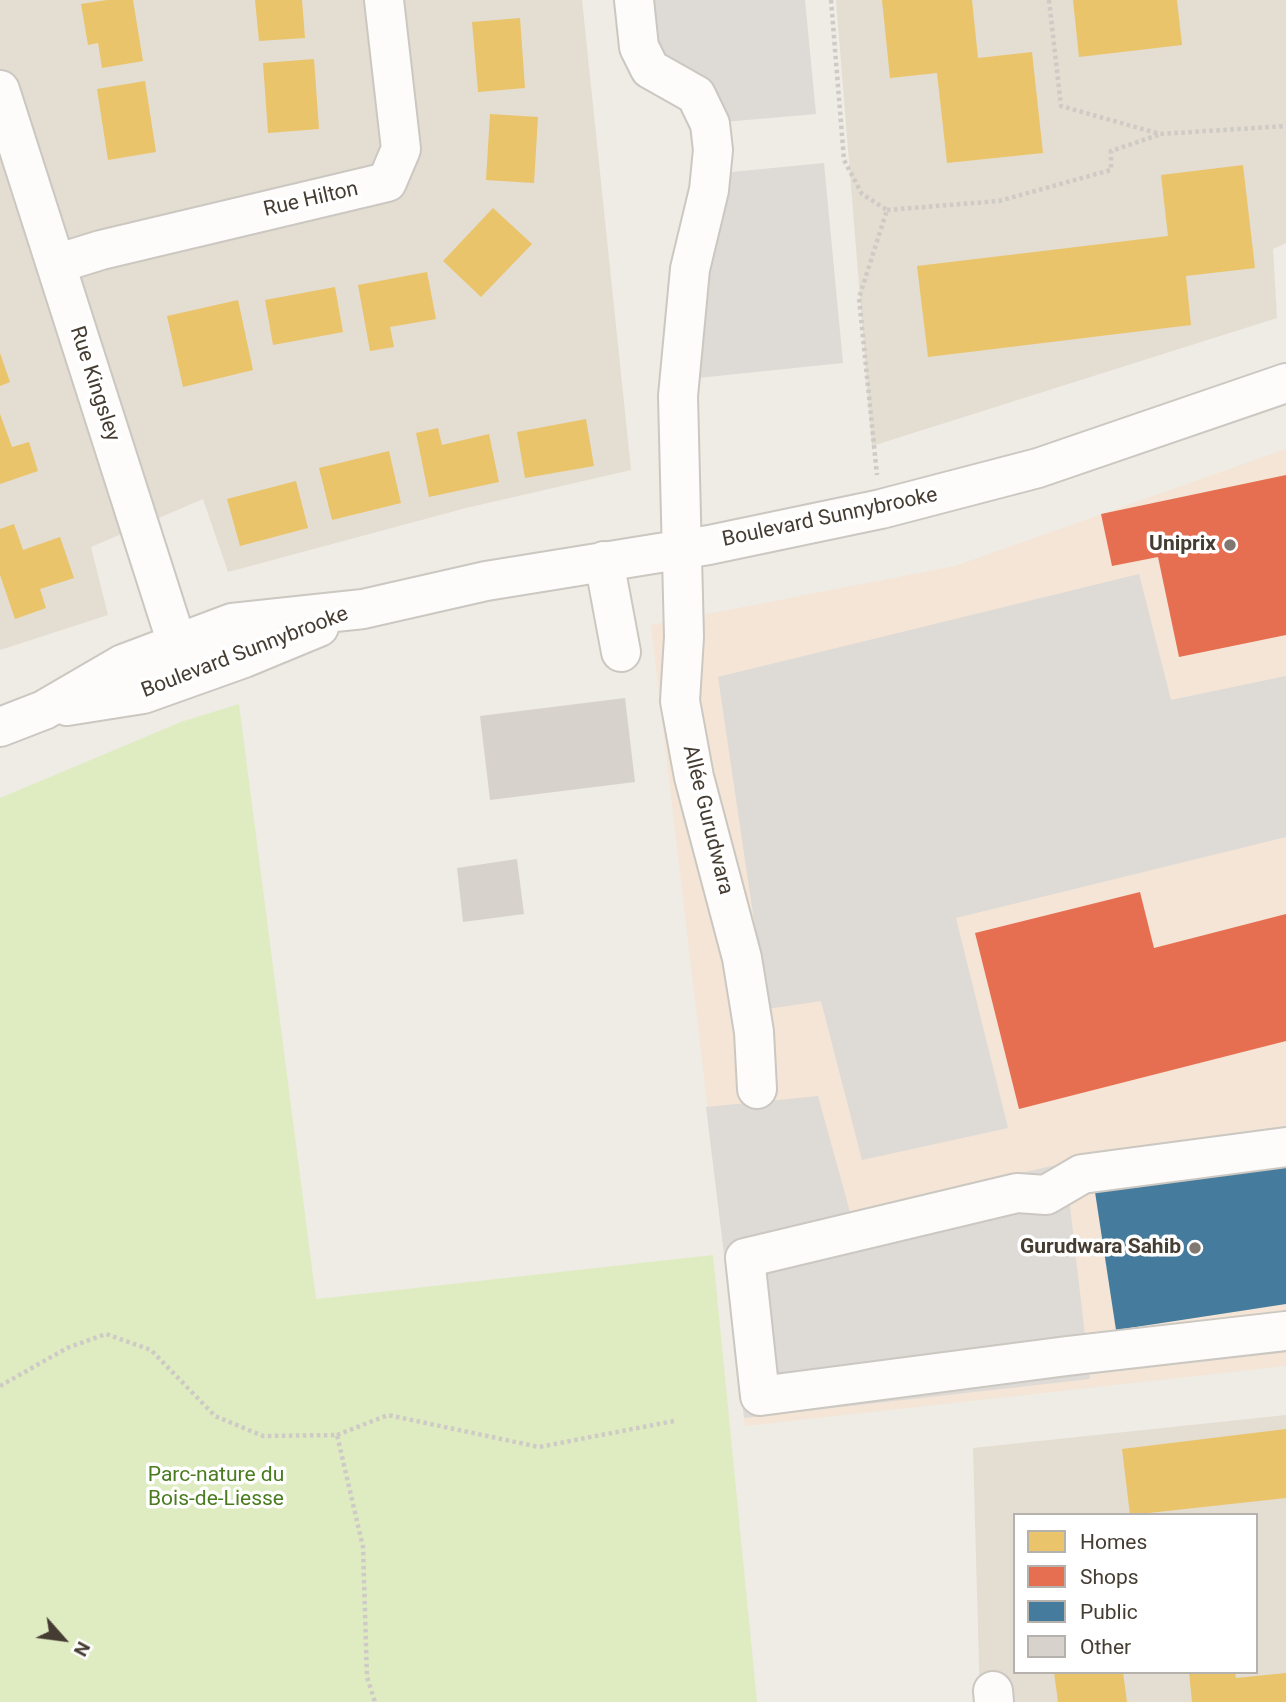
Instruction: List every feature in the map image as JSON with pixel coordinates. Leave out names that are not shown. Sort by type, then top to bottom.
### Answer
[{"type":"street","name":"Rue Hilton","points":[[56,264],[101,250],[387,182],[401,149],[384,0]]},
{"type":"street","name":"Allée Gurudwara","points":[[634,0],[639,47],[650,69],[696,95],[710,124],[713,150],[709,190],[690,269],[678,396],[684,637],[680,701],[694,777],[742,958],[754,1032],[757,1089]]},
{"type":"street","name":"Rue Kingsley","points":[[0,89],[183,661]]},
{"type":"street","name":"Boulevard Sunnybrooke","points":[[0,727],[44,710],[143,694],[183,661],[244,658],[363,608],[445,589],[816,524],[1002,479],[1286,383]]},
{"type":"street","points":[[604,561],[621,652]]},
{"type":"street","points":[[1286,1147],[1082,1174],[1046,1195],[1017,1193],[745,1258],[760,1396],[1286,1331]]},
{"type":"path","points":[[831,0],[844,160],[862,194],[887,210],[999,201],[1111,170],[1111,151],[1160,134],[1286,126]]},
{"type":"path","points":[[1049,0],[1061,106],[1160,134]]},
{"type":"path","points":[[876,469],[859,298],[887,210]]},
{"type":"path","points":[[0,1386],[67,1348],[106,1334],[151,1350],[215,1416],[263,1436],[337,1436],[388,1415],[539,1447],[674,1422]]},
{"type":"path","points":[[337,1436],[363,1547],[367,1678],[374,1702]]},
{"type":"shaded area","points":[[0,0],[582,0],[631,470],[466,508],[228,572],[203,499],[91,547],[108,615],[0,650]]},
{"type":"shaded area","points":[[647,0],[805,0],[816,114],[724,122],[652,53]]},
{"type":"shaded area","points":[[836,0],[1286,0],[1286,243],[1273,249],[1277,318],[872,446]]},
{"type":"shaded area","points":[[824,163],[843,363],[688,379],[717,214],[731,172]]},
{"type":"shaded area","points":[[1286,449],[1286,1366],[745,1426],[651,625],[955,566]]},
{"type":"shaded area","points":[[1139,574],[1171,700],[1286,676],[1286,837],[956,918],[1008,1128],[862,1160],[821,1001],[767,1009],[718,677]]},
{"type":"shaded area","points":[[818,1096],[850,1212],[1065,1163],[1090,1379],[744,1418],[706,1107]]},
{"type":"shaded area","points":[[1286,1415],[1286,1702],[980,1702],[973,1448]]},
{"type":"green space","name":"Parc-nature du Bois-de-Liesse","points":[[239,704],[316,1299],[713,1255],[757,1702],[0,1702],[0,798],[181,722]]},
{"type":"building: Homes","points":[[133,0],[143,61],[102,68],[98,43],[88,45],[81,4]]},
{"type":"building: Homes","points":[[255,0],[302,0],[305,38],[259,41]]},
{"type":"building: Homes","points":[[882,0],[972,0],[978,58],[1032,52],[1043,153],[947,163],[937,73],[890,78]]},
{"type":"building: Homes","points":[[1073,0],[1177,0],[1182,45],[1079,57]]},
{"type":"building: Homes","points":[[520,18],[525,88],[478,92],[472,22]]},
{"type":"building: Homes","points":[[314,59],[319,129],[268,133],[263,63]]},
{"type":"building: Homes","points":[[145,81],[156,152],[108,160],[97,89]]},
{"type":"building: Homes","points":[[490,114],[538,117],[534,183],[486,180]]},
{"type":"building: Homes","points":[[1243,165],[1255,268],[1186,276],[1191,325],[928,357],[917,266],[1168,236],[1161,175]]},
{"type":"building: Homes","points":[[493,208],[532,244],[481,297],[443,261]]},
{"type":"building: Homes","points":[[427,272],[436,319],[390,327],[394,347],[370,351],[358,285]]},
{"type":"building: Homes","points":[[335,287],[343,332],[273,345],[265,300]]},
{"type":"building: Homes","points":[[238,300],[253,370],[183,387],[167,316]]},
{"type":"building: Homes","points":[[0,353],[10,382],[0,386]]},
{"type":"building: Homes","points":[[0,414],[12,447],[29,442],[38,471],[0,484]]},
{"type":"building: Homes","points":[[586,419],[594,466],[525,478],[517,432]]},
{"type":"building: Homes","points":[[438,428],[442,445],[489,434],[499,482],[429,497],[416,433]]},
{"type":"building: Homes","points":[[389,451],[401,503],[332,520],[319,468]]},
{"type":"building: Homes","points":[[296,481],[308,528],[240,546],[227,499]]},
{"type":"building: Homes","points":[[14,524],[23,550],[60,537],[74,578],[40,589],[46,608],[15,619],[0,575],[0,529]]},
{"type":"building: Homes","points":[[1286,1429],[1286,1498],[1130,1513],[1122,1449]]},
{"type":"building: Homes","points":[[1286,1673],[1286,1702],[1192,1702],[1189,1674],[1235,1674],[1236,1678]]},
{"type":"building: Homes","points":[[1054,1674],[1123,1674],[1127,1702],[1058,1702]]},
{"type":"building: Shops","points":[[1286,475],[1286,635],[1179,657],[1158,557],[1112,566],[1101,514]]},
{"type":"building: Shops","points":[[1140,892],[1154,948],[1286,914],[1286,1041],[1019,1109],[975,933]]},
{"type":"building: Public","name":"Gurudwara Sahib","points":[[1286,1162],[1286,1304],[1116,1330],[1095,1192]]},
{"type":"building: Other","points":[[625,698],[635,782],[490,800],[480,716]]},
{"type":"building: Other","points":[[517,859],[524,914],[463,922],[457,868]]},
{"type":"place","name":"Uniprix","points":[[1230,545]]},
{"type":"place","name":"Gurudwara Sahib","points":[[1195,1248]]}]
